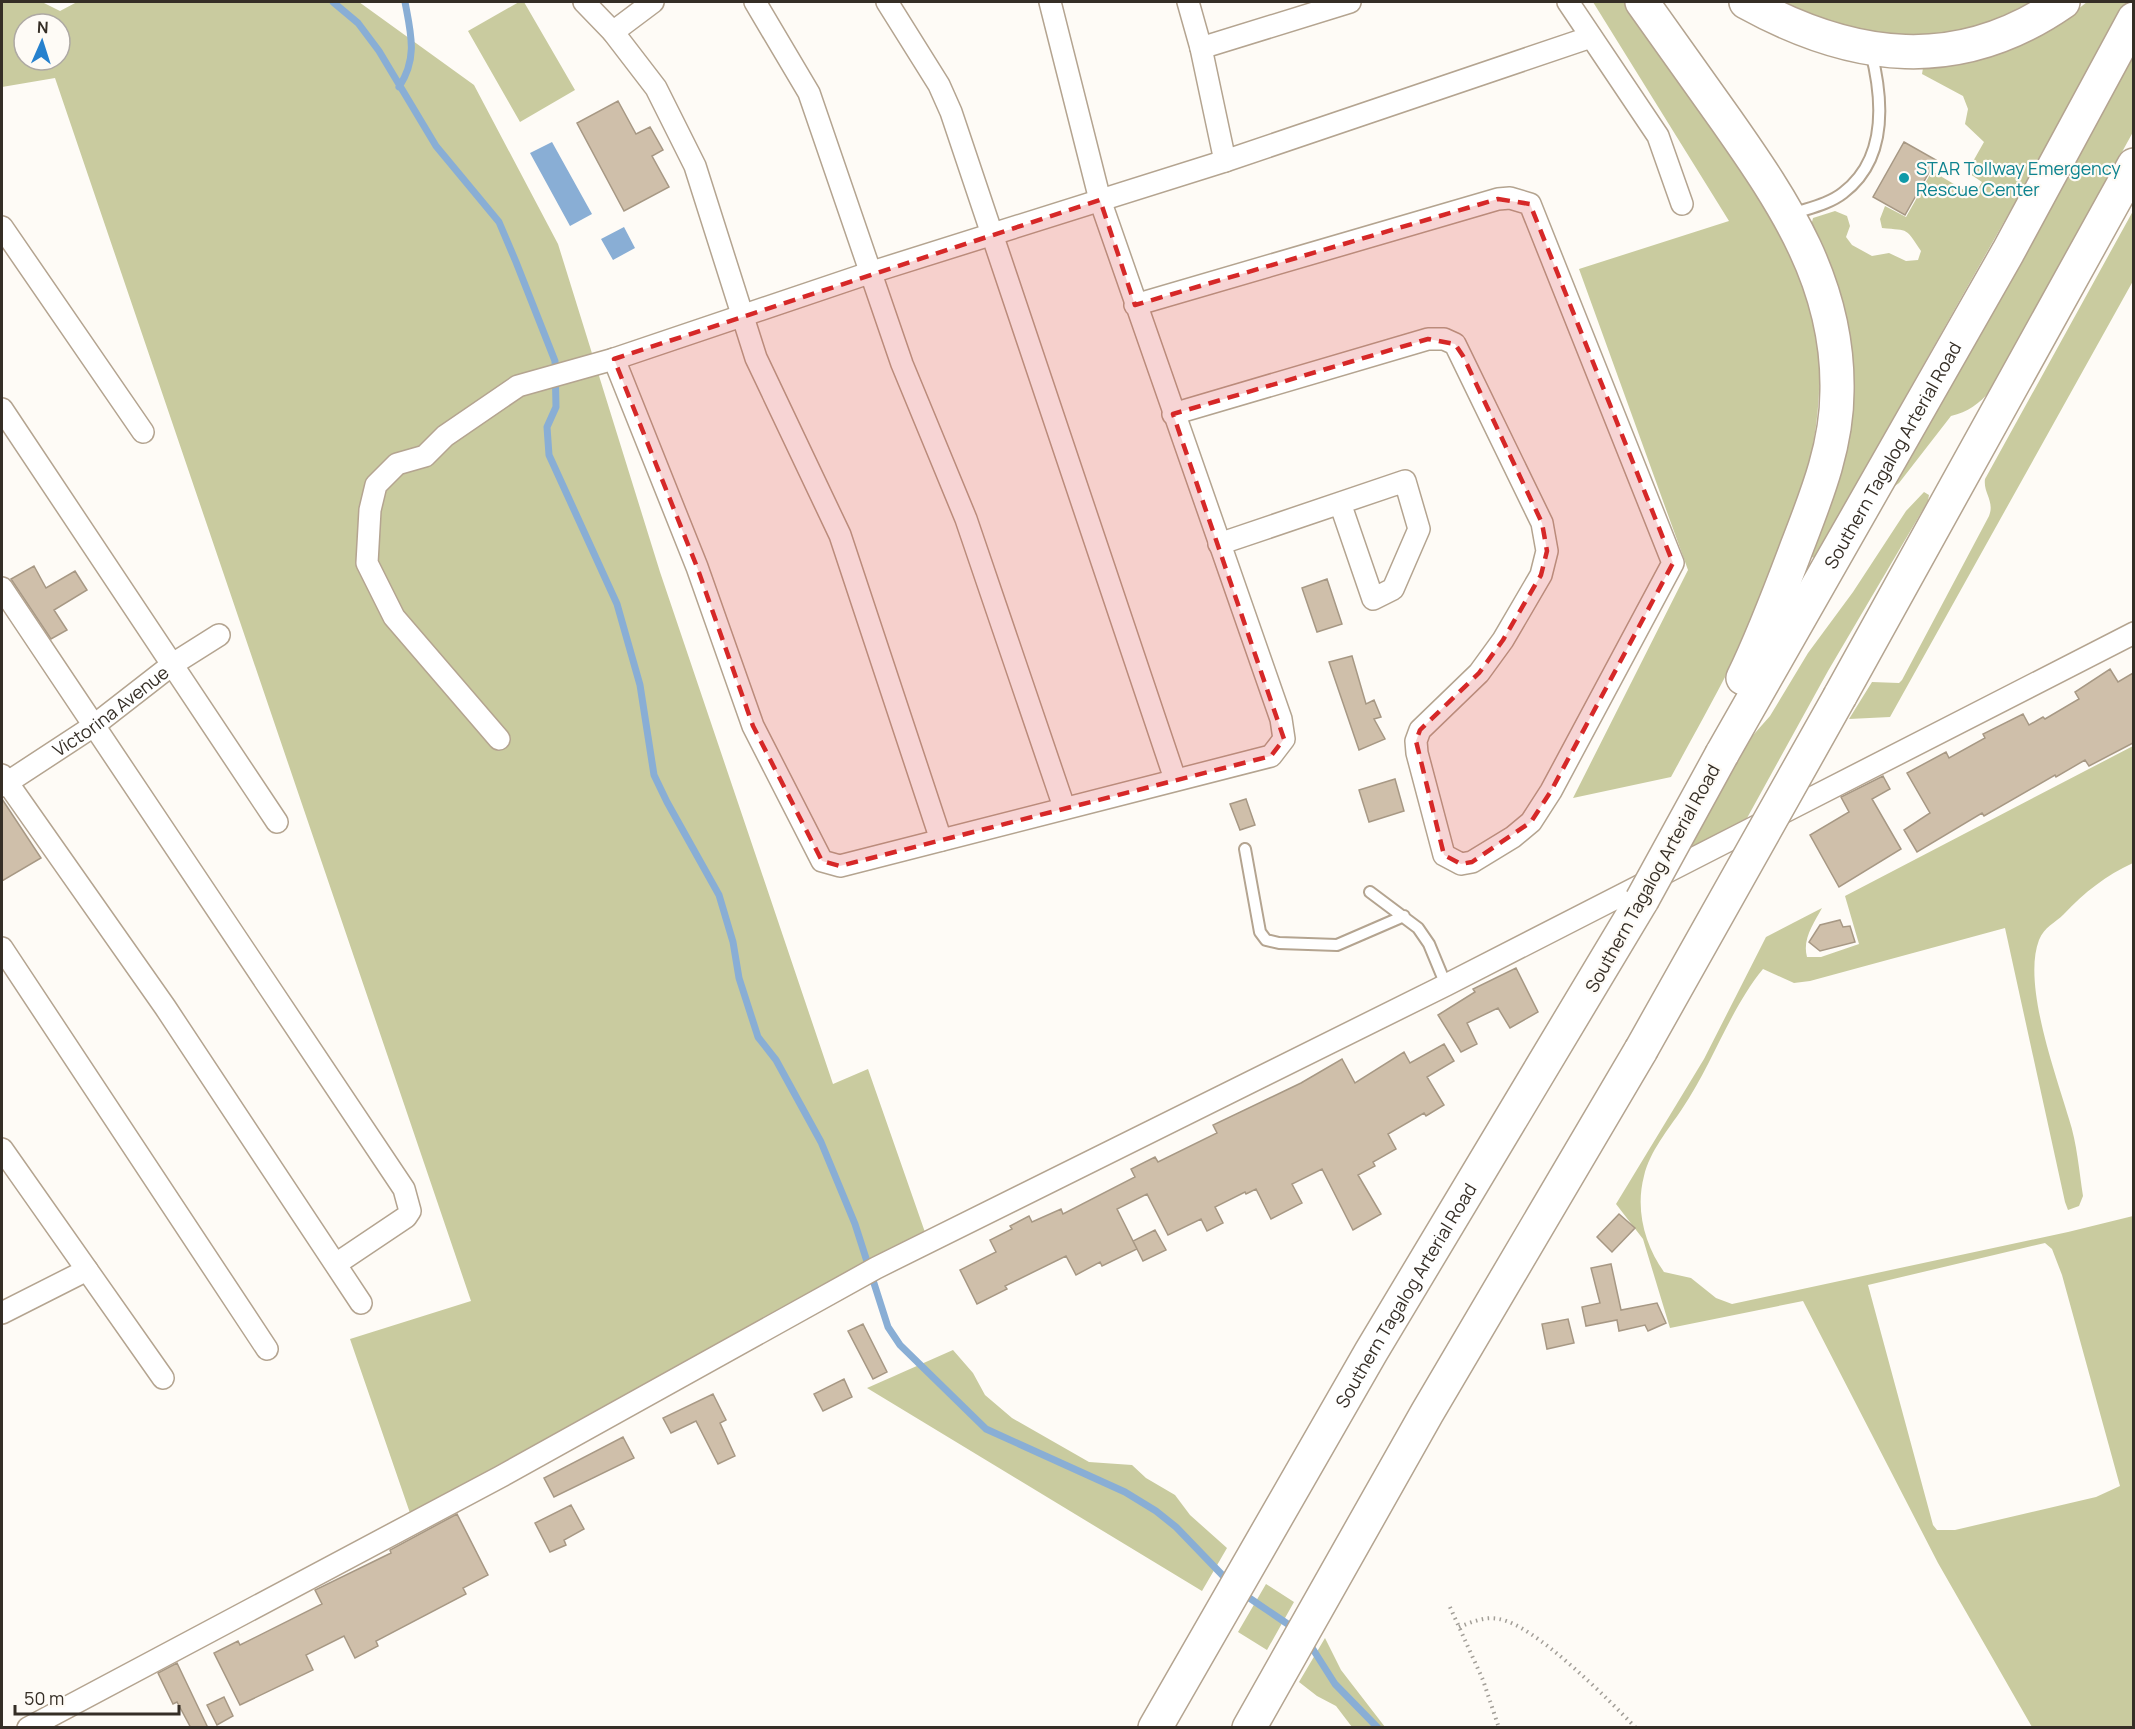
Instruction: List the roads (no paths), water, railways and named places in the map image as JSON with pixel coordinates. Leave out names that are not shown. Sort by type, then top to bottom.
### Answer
[{"type":"highway","points":[[1642,2],[1755,162],[1789,215],[1814,267],[1833,327],[1837,393],[1833,432],[1819,487],[1784,584],[1713,758]]},
{"type":"highway","points":[[1746,2],[1819,35],[1870,50],[1922,52],[1975,42],[2019,27],[2063,2]]},
{"type":"highway","name":"Southern Tagalog Arterial Road","points":[[1155,1728],[1286,1499],[1642,900],[1713,758],[2008,252],[2133,19]]},
{"type":"highway","points":[[1249,1728],[1351,1547],[1641,1050],[1840,696],[2133,165]]},
{"type":"street","points":[[584,2],[613,32],[656,88],[695,166],[742,316],[771,394],[840,535],[941,840]]},
{"type":"street","points":[[613,32],[653,2]]},
{"type":"street","points":[[755,2],[808,93],[902,364],[966,519],[1064,807]]},
{"type":"street","points":[[887,2],[947,103],[994,234],[1175,779]]},
{"type":"street","points":[[614,358],[697,567],[753,726],[822,861],[840,866],[1271,756],[1284,739],[1281,719],[1100,200],[1050,2]]},
{"type":"street","points":[[1188,2],[1201,48],[1225,161]]},
{"type":"street","points":[[1201,48],[1350,2]]},
{"type":"street","points":[[1568,2],[1658,136],[1682,204]]},
{"type":"street","points":[[499,739],[394,617],[367,563],[368,542],[370,510],[376,485],[397,464],[425,456],[445,436],[518,386],[583,365],[614,358],[869,273],[1225,161],[1591,37]]},
{"type":"street","points":[[1135,305],[1498,199],[1510,198],[1530,204],[1673,563],[1551,791],[1531,822],[1513,837],[1472,862],[1461,864],[1444,855],[1417,753],[1416,741],[1420,730],[1479,673],[1503,640],[1541,574],[1547,551],[1542,523],[1455,344],[1444,339],[1428,339],[1173,414]]},
{"type":"street","points":[[2,227],[143,432]]},
{"type":"street","points":[[2,409],[277,822]]},
{"type":"street","points":[[1219,544],[1340,503],[1405,481],[1419,529],[1393,589],[1374,600],[1340,503]]},
{"type":"street","points":[[2,588],[92,727],[404,1189],[410,1211],[406,1217],[336,1264]]},
{"type":"street","points":[[28,1728],[500,1477],[876,1268],[1446,985],[2133,633]]},
{"type":"street","name":"Victorina Avenue","points":[[3,781],[92,727],[173,664],[219,635]]},
{"type":"street","points":[[3,781],[165,1007],[361,1304]]},
{"type":"street","points":[[2,948],[267,1349]]},
{"type":"street","points":[[4,1158],[87,1269],[163,1378]]},
{"type":"street","points":[[2,1313],[87,1269]]},
{"type":"lane","points":[[1789,215],[1824,203],[1843,193],[1860,175],[1873,151],[1880,127],[1881,105],[1870,50]]},
{"type":"lane","points":[[1245,849],[1260,932],[1266,940],[1279,943],[1337,945],[1404,916]]},
{"type":"lane","points":[[1370,892],[1418,928],[1429,944],[1446,985]]},
{"type":"water","points":[[552,142],[592,214],[570,226],[530,153]]},
{"type":"water","points":[[624,227],[635,248],[613,260],[601,239]]},
{"type":"waterway","points":[[333,2],[358,23],[379,51],[436,146],[499,222],[516,262],[555,361],[556,407],[547,427],[549,455],[617,604],[640,685],[654,775],[719,895],[733,942],[739,978],[758,1037],[776,1060],[821,1142],[855,1224],[888,1327],[900,1345],[986,1429],[1125,1492],[1156,1511],[1176,1527],[1229,1582]]},
{"type":"waterway","points":[[399,87],[411,56],[411,35],[405,2]]},
{"type":"waterway","points":[[1242,1593],[1295,1629]]},
{"type":"waterway","points":[[1309,1643],[1335,1684],[1378,1728]]},
{"type":"place","name":"STAR Tollway Emergency Rescue Center","points":[[1904,178]]}]
